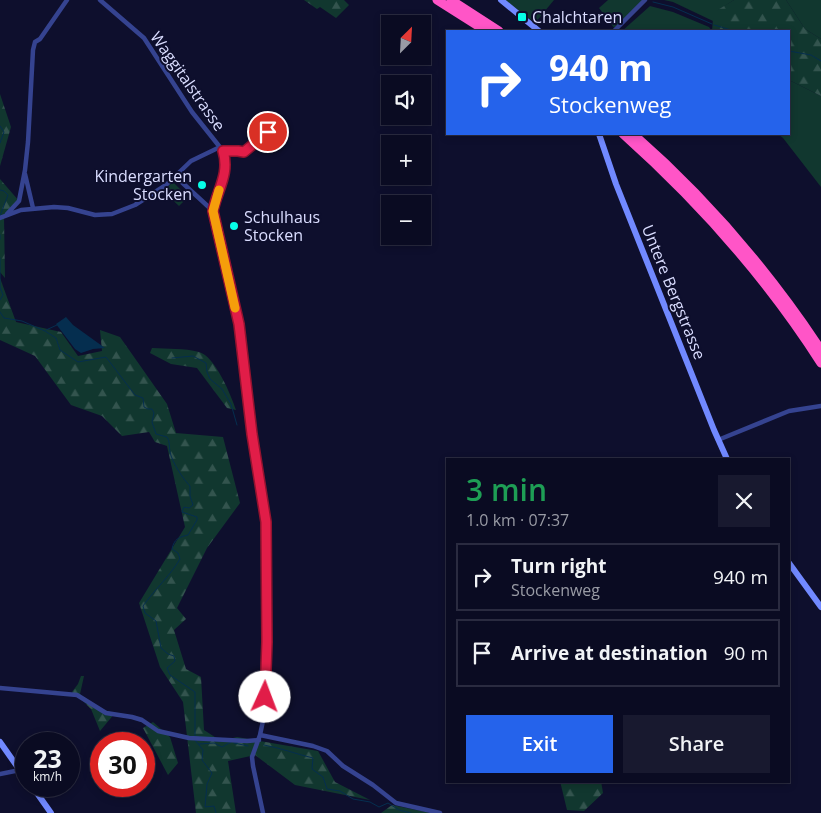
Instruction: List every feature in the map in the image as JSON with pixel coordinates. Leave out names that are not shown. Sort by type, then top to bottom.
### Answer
[{"type":"highway","points":[[437,0],[484,30]]},
{"type":"highway","points":[[451,0],[497,30]]},
{"type":"highway","points":[[623,135],[675,182],[727,238],[776,298],[821,363]]},
{"type":"highway","points":[[634,135],[682,180],[730,230],[774,284],[821,350]]},
{"type":"main road","points":[[501,0],[537,30]]},
{"type":"main road","name":"Untere Bergstrasse","points":[[599,135],[616,184],[727,458]]},
{"type":"main road","points":[[790,563],[821,607]]},
{"type":"main road","points":[[0,742],[15,763]]},
{"type":"main road","points":[[40,797],[51,813]]},
{"type":"street","points":[[2,217],[19,201],[28,142],[35,42],[40,39],[67,0]]},
{"type":"street","name":"Waggitalstrasse","points":[[100,0],[144,38],[192,112],[222,149],[225,158],[226,173],[213,211],[239,324],[252,434],[266,522],[267,642],[264,716],[252,757],[263,813]]},
{"type":"street","points":[[615,30],[645,0]]},
{"type":"street","points":[[2,217],[33,208],[68,208],[95,215],[112,214],[136,205],[160,189],[191,161],[222,149],[244,152],[268,132]]},
{"type":"street","points":[[24,170],[33,208]]},
{"type":"street","points":[[175,176],[213,211]]},
{"type":"street","points":[[718,440],[788,411],[821,406]]},
{"type":"street","points":[[0,688],[77,695],[106,712],[142,720],[158,731],[196,739],[247,741],[259,737],[313,746],[327,751],[343,766],[373,785],[396,803],[440,813]]},
{"type":"street","points":[[0,774],[15,771]]},
{"type":"green space","points":[[304,0],[344,0],[349,5],[336,18],[320,7],[317,9]]},
{"type":"green space","points":[[505,0],[554,0],[535,23]]},
{"type":"green space","points":[[608,0],[643,0],[614,28],[599,8]]},
{"type":"green space","points":[[664,0],[734,0],[717,11],[713,21],[673,2]]},
{"type":"green space","points":[[734,0],[786,0],[805,29],[821,39],[821,96],[790,80],[790,30],[712,30],[716,11]]},
{"type":"green space","points":[[786,0],[821,0],[821,39],[805,29]]},
{"type":"green space","points":[[650,6],[673,12],[709,27],[711,30],[623,30]]},
{"type":"green space","points":[[790,80],[821,96],[821,187],[779,135],[790,135]]},
{"type":"green space","points":[[0,94],[11,127],[0,166]]},
{"type":"green space","points":[[0,179],[19,201],[4,217],[5,278],[0,272]]},
{"type":"green space","points":[[173,182],[188,197],[179,206],[163,191]]},
{"type":"green space","points":[[0,278],[16,322],[61,332],[78,356],[102,351],[100,330],[120,337],[167,404],[176,433],[223,437],[240,503],[207,548],[177,608],[186,619],[174,630],[186,669],[201,677],[204,730],[221,741],[237,737],[318,751],[335,782],[370,800],[295,785],[255,755],[228,761],[236,813],[196,813],[183,702],[160,667],[139,603],[185,527],[167,446],[155,442],[149,432],[122,436],[102,416],[71,405],[35,356],[0,340]]},
{"type":"green space","points":[[152,348],[187,350],[205,355],[222,377],[236,410],[227,408],[197,368],[171,364],[150,353]]},
{"type":"green space","points":[[81,676],[84,676],[80,694],[96,706],[115,713],[100,731],[91,709],[79,697],[74,697],[72,692]]},
{"type":"green space","points":[[153,722],[170,737],[178,763],[168,775],[155,751],[155,732],[145,732],[143,728]]},
{"type":"green space","points":[[560,783],[601,783],[603,793],[584,811],[567,810]]},
{"type":"green space","points":[[392,805],[431,813],[381,813]]},
{"type":"water","points":[[66,317],[73,325],[105,348],[81,353],[75,349],[56,324]]},
{"type":"waterway","points":[[653,2],[673,7],[712,24]]},
{"type":"waterway","points":[[714,25],[732,30]]},
{"type":"waterway","points":[[790,51],[811,55],[821,61]]},
{"type":"waterway","points":[[0,126],[4,132],[0,143]]},
{"type":"waterway","points":[[0,190],[8,195],[0,216]]},
{"type":"waterway","points":[[0,258],[0,287],[3,295],[0,300]]},
{"type":"waterway","points":[[0,312],[4,318],[22,321],[56,338],[60,350],[78,362],[106,357],[135,395],[143,398],[144,407],[152,409],[154,413],[152,422],[156,434],[167,437],[173,461],[190,486],[190,496],[193,505],[189,508],[184,507],[182,512],[197,517],[197,520],[188,535],[174,543],[172,549],[178,553],[180,559],[143,606],[145,613],[156,621],[161,648],[174,656],[175,661],[167,668],[170,675],[195,692],[195,736]]},
{"type":"waterway","points":[[46,330],[57,325]]},
{"type":"waterway","points":[[172,358],[193,356],[206,363],[210,379],[222,389],[231,404],[237,425]]},
{"type":"waterway","points":[[195,740],[203,750],[202,760],[212,773],[207,784],[205,807],[214,806],[216,813]]},
{"type":"waterway","points":[[199,744],[214,743],[222,747],[231,742]]},
{"type":"waterway","points":[[234,743],[248,746]]},
{"type":"waterway","points":[[264,745],[313,758],[312,769],[323,777],[327,789],[340,791],[353,799],[370,802],[379,807],[388,803],[399,810],[411,813]]},
{"type":"slow traffic","points":[[219,190],[213,211],[235,308]]},
{"type":"place","name":"Chalchtaren","points":[[522,17]]},
{"type":"place","name":"Kindergarten Stocken","points":[[202,185]]},
{"type":"place","name":"Schulhaus Stocken","points":[[234,226]]},
{"type":"route","points":[[265,697],[267,642],[266,522],[252,434],[239,324],[213,211],[226,173],[223,151],[244,152],[268,132]]}]
